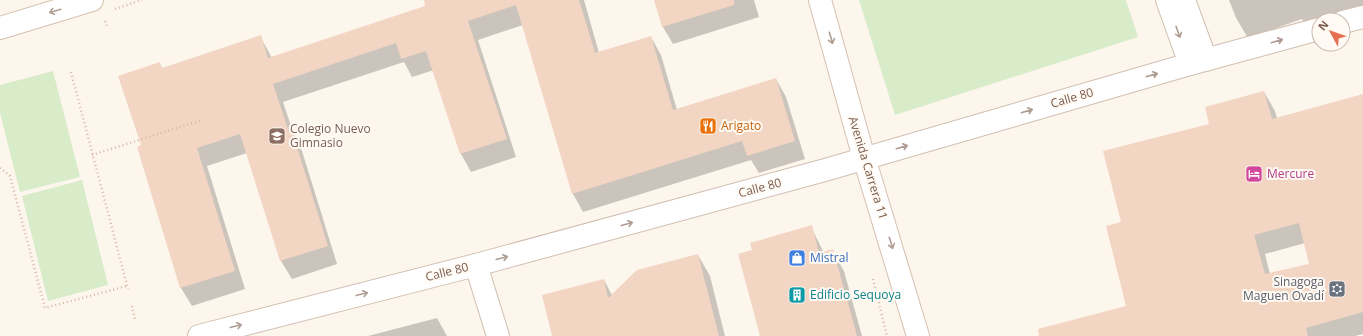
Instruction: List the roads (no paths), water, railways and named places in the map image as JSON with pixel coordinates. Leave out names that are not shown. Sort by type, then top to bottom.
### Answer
[{"type":"street","points":[[0,28],[92,0]]},
{"type":"street","name":"Avenida Carrera 11","points":[[820,0],[864,158],[918,336]]},
{"type":"street","points":[[1167,0],[1198,62]]},
{"type":"street","points":[[1184,0],[1198,62]]},
{"type":"street","points":[[1351,20],[1363,17]]},
{"type":"street","name":"Calle 80","points":[[199,336],[476,265],[845,165],[864,158],[1198,62],[1311,31]]},
{"type":"street","points":[[476,265],[498,336]]},
{"type":"place","name":"Arigato","points":[[708,126]]},
{"type":"place","name":"Colegio Nuevo Gimnasio","points":[[277,136]]},
{"type":"place","name":"Mercure","points":[[1254,174]]},
{"type":"place","name":"Mistral","points":[[797,258]]},
{"type":"place","name":"Sinagoga Maguen Ovadí","points":[[1337,289]]},
{"type":"place","name":"Edificio Sequoya","points":[[797,295]]}]
